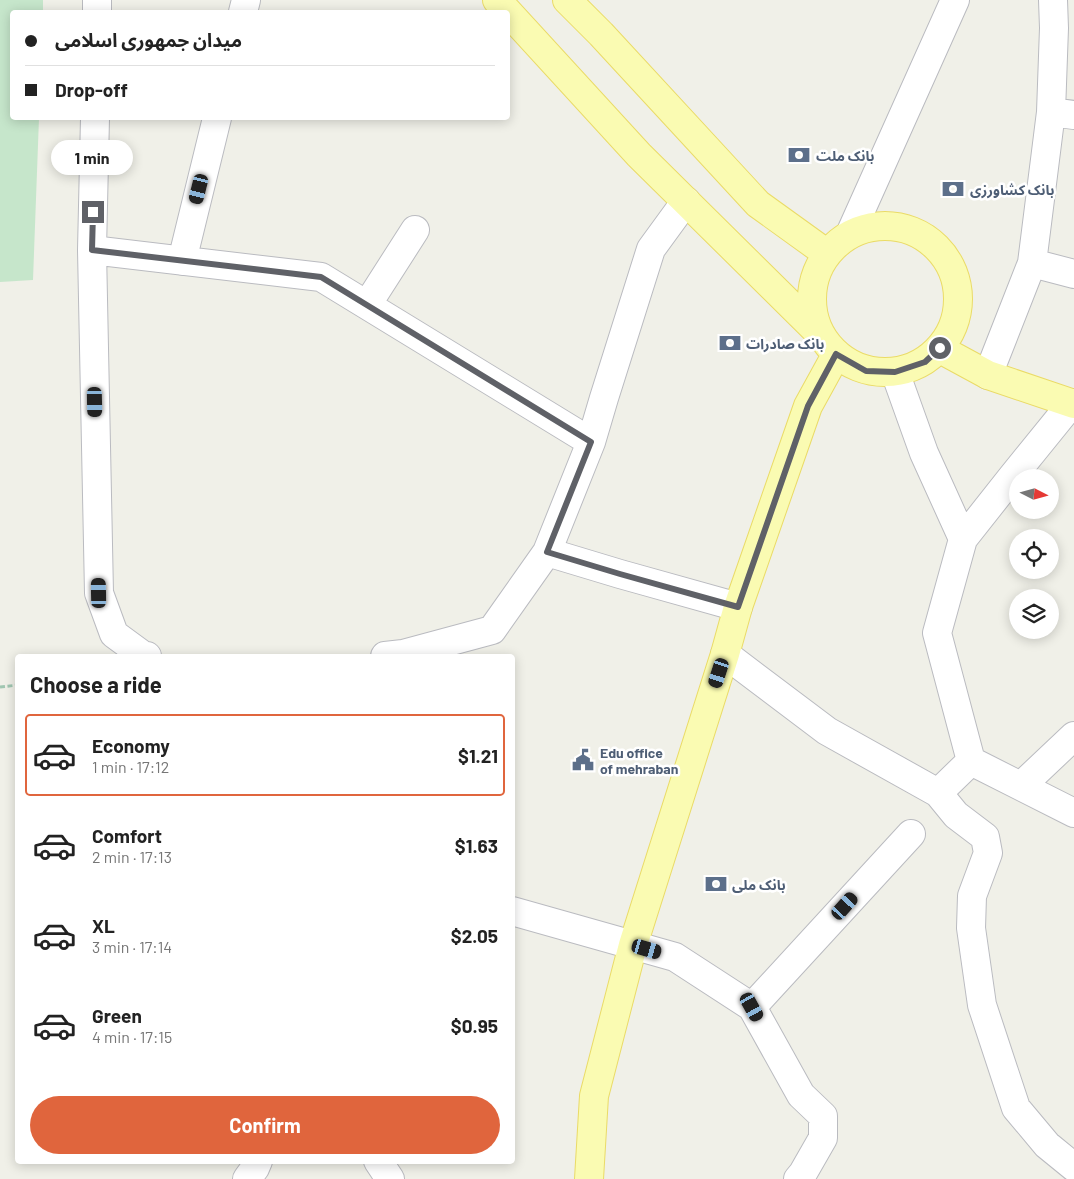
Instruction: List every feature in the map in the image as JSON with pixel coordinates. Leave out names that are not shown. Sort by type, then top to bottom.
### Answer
[{"type":"main road","points":[[497,0],[506,10]]},
{"type":"main road","points":[[567,0],[601,34],[758,204],[826,253]]},
{"type":"main road","points":[[510,14],[639,155],[818,332],[836,354],[866,371],[895,372],[925,362],[940,348],[958,313],[956,276],[939,248],[913,230],[877,225],[851,232],[826,253],[811,294],[818,332]]},
{"type":"main road","points":[[940,348],[988,375],[1073,404]]},
{"type":"main road","points":[[589,1179],[594,1096],[633,945],[725,654],[738,607],[808,406],[836,354]]},
{"type":"street","points":[[851,232],[954,0]]},
{"type":"street","points":[[988,375],[1032,264],[1062,113],[1064,28],[1054,0]]},
{"type":"street","points":[[95,120],[92,250],[99,593],[114,634],[141,654]]},
{"type":"street","points":[[182,260],[217,120]]},
{"type":"street","points":[[404,654],[492,630],[547,552],[591,442],[651,249],[686,201]]},
{"type":"street","points":[[367,305],[415,230]]},
{"type":"street","points":[[92,250],[321,277],[591,442]]},
{"type":"street","points":[[1032,264],[1074,274]]},
{"type":"street","points":[[895,372],[924,453],[963,539]]},
{"type":"street","points":[[1073,404],[963,539],[937,633],[971,761],[1074,813]]},
{"type":"street","points":[[547,552],[738,607]]},
{"type":"street","points":[[725,654],[827,731],[938,793],[956,815],[986,837],[988,853],[972,896],[971,928],[982,1005],[1016,1108],[1048,1146],[1074,1167]]},
{"type":"street","points":[[1020,786],[1074,736]]},
{"type":"street","points":[[938,793],[971,761]]},
{"type":"street","points":[[752,1007],[910,834]]},
{"type":"street","points":[[515,912],[675,957],[752,1007],[801,1095],[823,1116],[823,1138],[805,1177]]},
{"type":"street","points":[[247,1179],[257,1164]]},
{"type":"street","points":[[380,1164],[390,1179]]},
{"type":"path","points":[[0,687],[15,685]]},
{"type":"green space","points":[[0,0],[43,0],[43,10],[10,10],[10,120],[39,120],[33,280],[0,282]]},
{"type":"place","name":"بانک ملت","points":[[799,155]]},
{"type":"place","name":"بانک کشاورزی","points":[[953,189]]},
{"type":"place","name":"بانک صادرات","points":[[730,343]]},
{"type":"place","name":"Edu office of mehraban","points":[[583,760]]},
{"type":"place","name":"بانک ملی","points":[[716,884]]},
{"type":"route","points":[[93,212],[92,250],[321,277],[399,324],[591,442],[547,552],[738,607],[808,406],[836,354],[866,371],[895,372],[925,362],[940,348]]}]
